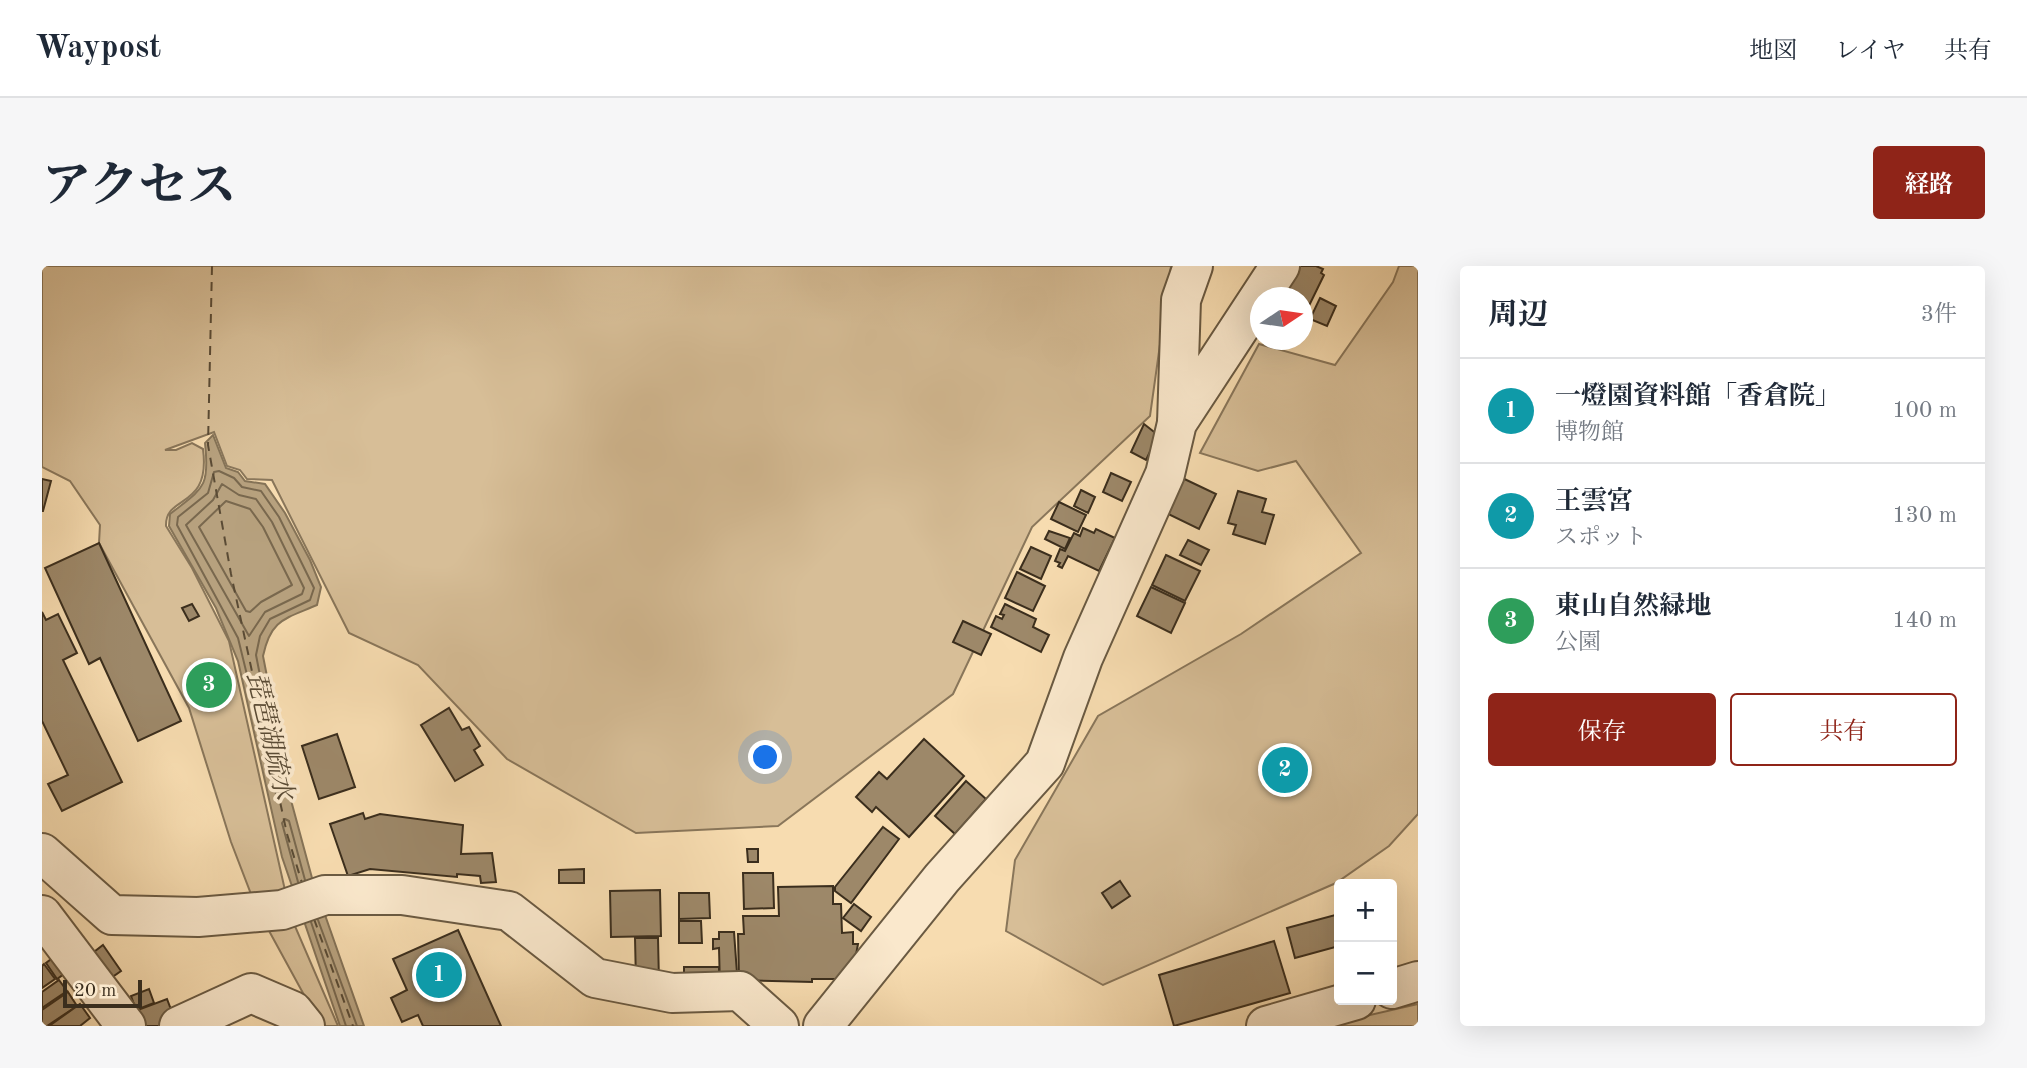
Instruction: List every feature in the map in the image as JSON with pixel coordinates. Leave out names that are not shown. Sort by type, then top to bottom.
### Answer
[{"type":"street","points":[[823,1026],[942,878],[1045,762],[1083,659],[1165,474],[1177,423],[1181,300],[1193,266]]},
{"type":"street","points":[[1177,423],[1280,266]]},
{"type":"street","points":[[42,853],[112,915],[198,918],[284,909],[325,895],[402,895],[509,911],[595,978],[672,993],[740,991],[779,1026]]},
{"type":"street","points":[[42,915],[126,1026]]},
{"type":"street","points":[[1397,987],[1418,981]]},
{"type":"street","points":[[179,1026],[251,993],[293,1010],[305,1026]]},
{"type":"street","points":[[1266,1026],[1339,1005]]},
{"type":"shaded area","points":[[42,266],[1171,266],[1150,416],[1032,527],[953,694],[778,826],[636,833],[507,759],[418,665],[349,633],[272,480],[247,479],[240,470],[227,466],[214,432],[165,450],[176,450],[192,443],[203,449],[204,469],[200,482],[195,492],[172,509],[166,526],[192,568],[229,641],[291,917],[338,1026],[321,1026],[256,907],[231,842],[189,708],[99,543],[100,525],[70,481],[42,467]]},
{"type":"shaded area","points":[[1399,266],[1418,266],[1418,814],[1389,846],[1342,879],[1334,879],[1334,884],[1103,985],[1006,931],[1015,860],[1098,716],[1241,634],[1361,553],[1296,461],[1258,471],[1200,453],[1256,350],[1281,350],[1335,365],[1393,282]]},
{"type":"shaded area","points":[[1418,1004],[1418,1026],[1322,1026]]},
{"type":"water","name":"琵琶湖疏水","points":[[213,435],[226,468],[238,472],[245,481],[265,484],[285,513],[321,587],[317,605],[275,627],[263,656],[292,804],[312,878],[364,1026],[340,1026],[282,857],[238,661],[216,608],[169,526],[170,514],[202,486],[206,469],[205,443]]},
{"type":"building","points":[[1292,266],[1316,266],[1323,269],[1321,273],[1324,275],[1313,298],[1313,287],[1274,287]]},
{"type":"building","points":[[1320,298],[1336,306],[1327,326],[1313,320],[1313,313]]},
{"type":"building","points":[[1144,424],[1158,435],[1146,460],[1131,452]]},
{"type":"building","points":[[1111,473],[1131,482],[1122,501],[1103,492]]},
{"type":"building","points":[[1176,475],[1216,494],[1199,529],[1160,510]]},
{"type":"building","points":[[42,479],[51,481],[43,511],[42,511]]},
{"type":"building","points":[[1081,490],[1095,497],[1088,513],[1074,506]]},
{"type":"building","points":[[1238,491],[1266,499],[1262,512],[1274,515],[1265,544],[1233,534],[1236,525],[1228,523]]},
{"type":"building","points":[[1059,502],[1086,515],[1078,532],[1051,519]]},
{"type":"building","points":[[1083,528],[1094,533],[1096,529],[1115,538],[1099,571],[1068,556],[1062,568],[1058,566],[1060,563],[1055,561],[1060,549],[1065,551],[1074,533],[1080,536]]},
{"type":"building","points":[[1049,531],[1070,538],[1065,549],[1045,539]]},
{"type":"building","points":[[1188,540],[1209,550],[1201,565],[1180,555]]},
{"type":"building","points":[[99,543],[181,721],[138,741],[100,658],[89,664],[45,568]]},
{"type":"building","points":[[1031,547],[1051,556],[1041,579],[1020,569]]},
{"type":"building","points":[[1166,555],[1200,571],[1185,601],[1152,585]]},
{"type":"building","points":[[1017,572],[1045,586],[1033,611],[1005,598]]},
{"type":"building","points":[[1151,587],[1185,603],[1171,633],[1137,616]]},
{"type":"building","points":[[192,604],[199,616],[189,621],[182,608]]},
{"type":"building","points":[[1005,604],[1036,619],[1033,627],[1049,635],[1041,652],[991,627],[996,616],[1002,619],[1004,615],[1000,614]]},
{"type":"building","points":[[42,612],[46,620],[58,614],[77,653],[63,660],[122,782],[62,811],[48,784],[68,775],[42,721]]},
{"type":"building","points":[[963,621],[991,634],[981,655],[953,642]]},
{"type":"building","points":[[449,708],[462,730],[469,727],[480,746],[474,750],[483,765],[455,781],[421,725]]},
{"type":"building","points":[[337,734],[355,787],[319,799],[302,746]]},
{"type":"building","points":[[924,739],[964,776],[909,837],[876,807],[872,812],[856,797],[879,772],[887,779]]},
{"type":"building","points":[[1285,758],[1295,762],[1299,772],[1295,782],[1285,786],[1275,782],[1271,772],[1275,762]]},
{"type":"building","points":[[966,781],[986,799],[955,834],[935,816]]},
{"type":"building","points":[[363,813],[365,819],[380,814],[463,825],[461,854],[492,853],[496,882],[481,883],[480,876],[457,874],[457,877],[370,869],[348,876],[330,824]]},
{"type":"building","points":[[883,827],[899,839],[851,903],[835,891],[835,887]]},
{"type":"building","points":[[747,849],[758,849],[758,862],[748,862]]},
{"type":"building","points":[[584,869],[584,883],[559,883],[559,870]]},
{"type":"building","points":[[743,873],[773,873],[774,908],[744,909]]},
{"type":"building","points":[[1120,881],[1130,896],[1112,908],[1102,893]]},
{"type":"building","points":[[833,886],[833,904],[841,904],[842,933],[853,932],[853,944],[858,944],[853,971],[845,979],[812,979],[812,982],[739,980],[738,934],[744,934],[743,916],[779,916],[778,887]]},
{"type":"building","points":[[660,890],[661,936],[611,937],[610,891]]},
{"type":"building","points":[[679,893],[709,893],[710,918],[679,919]]},
{"type":"building","points":[[854,904],[871,917],[861,931],[843,918]]},
{"type":"building","points":[[1334,915],[1334,947],[1295,958],[1287,928]]},
{"type":"building","points":[[679,921],[701,921],[702,943],[679,943]]},
{"type":"building","points":[[458,930],[501,1026],[423,1026],[418,1015],[402,1022],[391,998],[407,990],[393,959]]},
{"type":"building","points":[[719,932],[734,932],[738,987],[720,987],[719,948],[713,949],[713,939],[719,939]]},
{"type":"building","points":[[635,938],[658,938],[659,982],[636,982]]},
{"type":"building","points":[[1274,941],[1290,993],[1174,1026],[1159,975]]},
{"type":"building","points":[[103,945],[121,971],[108,980],[90,955]]},
{"type":"building","points":[[63,950],[75,966],[57,979],[46,963]]},
{"type":"building","points":[[44,964],[55,979],[42,988],[42,966]]},
{"type":"building","points":[[684,967],[719,967],[719,985],[684,986]]},
{"type":"building","points":[[59,980],[67,991],[42,1008],[42,992]]},
{"type":"building","points":[[149,989],[154,1003],[136,1010],[131,996]]},
{"type":"building","points":[[68,992],[77,1006],[47,1026],[42,1026],[42,1010]]},
{"type":"building","points":[[167,999],[175,1020],[159,1026],[141,1026],[135,1011]]},
{"type":"building","points":[[80,1004],[90,1018],[80,1026],[49,1026]]},
{"type":"ferry route","points":[[212,266],[208,445],[231,574],[287,834],[302,883]]},
{"type":"ferry route","points":[[314,919],[353,1026]]},
{"type":"place","name":"東山自然緑地","points":[[209,685]]},
{"type":"place","name":"王雲宮","points":[[1285,770]]},
{"type":"place","name":"一燈園資料館「香倉院」","points":[[439,975]]}]
